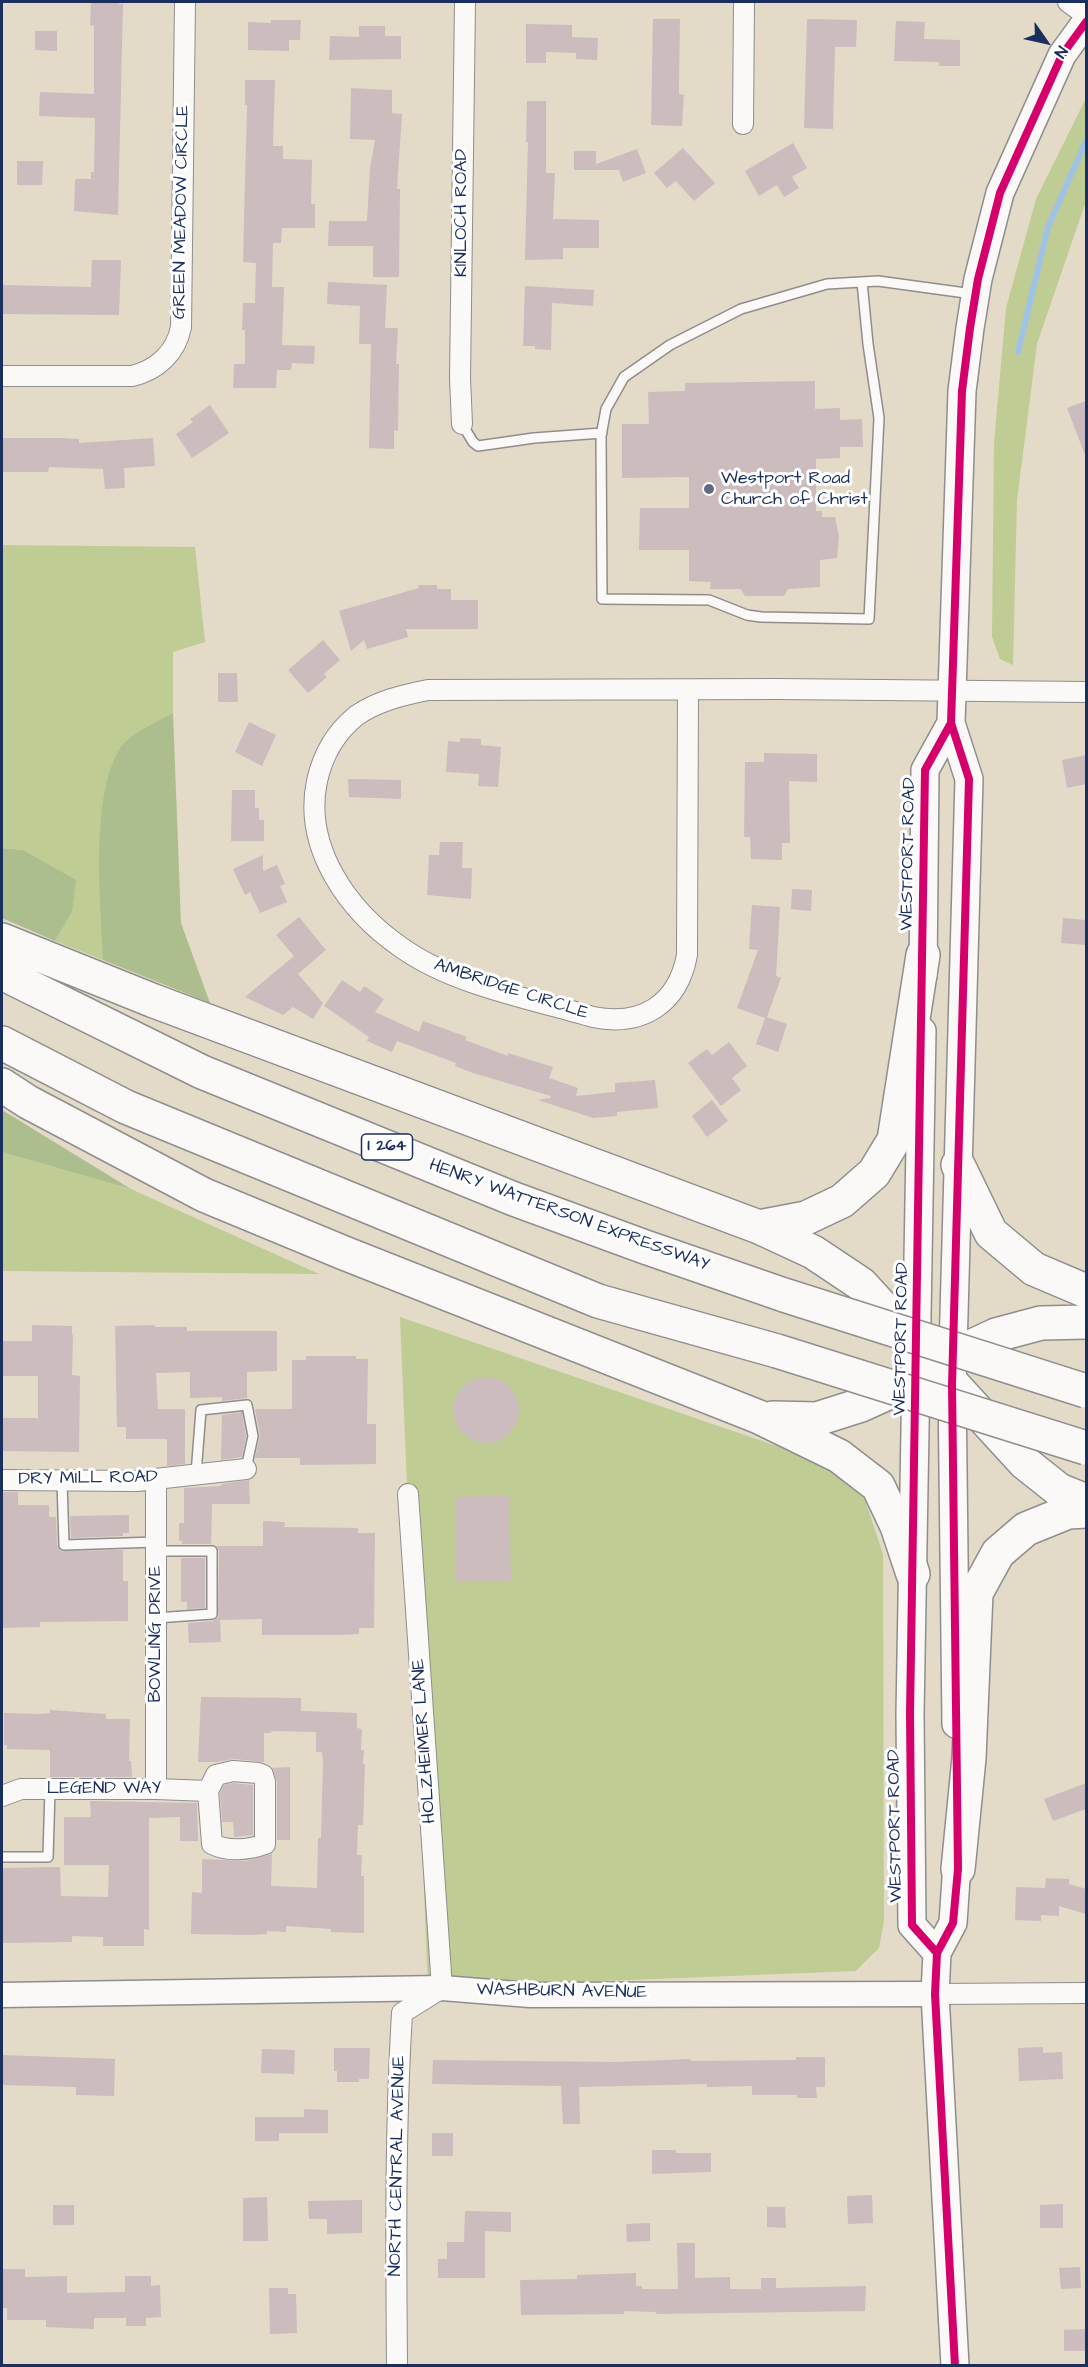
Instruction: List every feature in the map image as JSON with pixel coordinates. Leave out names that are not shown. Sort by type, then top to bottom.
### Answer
[{"type":"highway","points":[[2,940],[154,1001],[759,1227],[813,1252],[861,1284],[1024,1463],[1059,1490],[1086,1501]]},
{"type":"highway","points":[[759,1227],[806,1218],[842,1201],[874,1173],[894,1140],[923,955]]},
{"type":"highway","name":"HENRY WATTERSON EXPRESSWAY","points":[[2,973],[202,1072],[514,1199],[784,1295],[1086,1391]]},
{"type":"highway","points":[[2,1042],[126,1107],[598,1301],[777,1351],[1086,1448]]},
{"type":"highway","points":[[2,1085],[204,1195],[344,1253],[759,1417],[839,1456],[878,1486],[897,1526],[913,1574]]},
{"type":"highway","points":[[958,1165],[991,1233],[1034,1269],[1086,1291]]},
{"type":"highway","points":[[759,1417],[817,1419],[861,1405],[996,1335],[1041,1323],[1086,1322]]},
{"type":"highway","points":[[958,1869],[969,1758],[976,1593],[998,1553],[1026,1529],[1068,1512],[1086,1511]]},
{"type":"main road","name":"WESTPORT ROAD","points":[[938,1953],[912,1925],[910,1714],[913,1574],[958,1165],[969,779],[951,723],[962,391],[975,295],[1000,193],[1026,130],[1062,55],[1086,22]]},
{"type":"main road","name":"WESTPORT ROAD","points":[[951,723],[925,770],[923,955],[935,1366],[958,1869],[953,1923],[938,1953],[935,1994],[954,2365]]},
{"type":"street","name":"GREEN MEADOW CIRCLE","points":[[2,376],[132,376],[150,370],[166,358],[172,350],[181,327],[185,2]]},
{"type":"street","name":"KINLOCH ROAD","points":[[462,424],[460,378],[465,2]]},
{"type":"street","points":[[743,124],[744,2]]},
{"type":"street","points":[[1068,2],[1086,15]]},
{"type":"street","name":"AMBRIDGE CIRCLE","points":[[688,690],[687,955],[680,980],[673,992],[664,1003],[647,1012],[628,1020],[593,1017],[464,979],[435,968],[379,932],[351,902],[331,872],[319,844],[314,818],[315,793],[327,749],[341,730],[376,704],[428,690],[688,690],[952,690],[1086,692]]},
{"type":"street","name":"DRY MILL ROAD","points":[[2,1480],[137,1481],[246,1469]]},
{"type":"street","name":"BOWLING DRIVE","points":[[156,1479],[156,1789]]},
{"type":"street","name":"HOLZHEIMER LANE","points":[[408,1494],[442,1988]]},
{"type":"street","name":"LEGEND WAY","points":[[2,1796],[21,1789],[208,1791]]},
{"type":"street","name":"WASHBURN AVENUE","points":[[2,1995],[442,1988],[530,1995],[1086,1993]]},
{"type":"street","name":"NORTH CENTRAL AVENUE","points":[[397,2366],[396,2218],[402,2013],[442,1988]]},
{"type":"lane","points":[[862,282],[879,418],[869,620],[761,617],[747,615],[709,600],[602,598],[602,434],[606,409],[624,377],[670,345],[741,309],[827,284],[878,281],[975,295]]},
{"type":"lane","points":[[462,424],[478,446],[534,438],[602,434]]},
{"type":"lane","points":[[196,1474],[201,1410],[248,1405],[253,1436],[246,1469]]},
{"type":"lane","points":[[62,1480],[64,1545],[212,1551],[212,1614],[156,1618]]},
{"type":"lane","points":[[2,1857],[48,1857],[50,1789]]},
{"type":"green space","points":[[1086,98],[1086,201],[1037,344],[1017,500],[1013,665],[1000,659],[992,637],[994,443],[1006,308],[1036,199]]},
{"type":"green space","points":[[2,545],[195,547],[205,642],[173,652],[173,713],[127,740],[100,828],[103,960],[55,941],[72,912],[23,850],[2,848]]},
{"type":"green space","points":[[173,713],[181,923],[210,1003],[103,960],[99,878],[101,814],[106,784],[114,760],[126,741]]},
{"type":"green space","points":[[2,848],[23,850],[76,880],[72,912],[55,941],[2,918]]},
{"type":"green space","points":[[2,1110],[131,1189],[2,1152]]},
{"type":"green space","points":[[2,1152],[131,1189],[319,1274],[2,1271]]},
{"type":"green space","points":[[400,1317],[809,1457],[856,1486],[865,1500],[883,1554],[884,1921],[879,1948],[856,1971],[428,1988]]},
{"type":"building","points":[[91,2],[123,4],[118,215],[74,211],[75,179],[91,179],[91,172],[94,172],[95,118],[39,116],[40,92],[94,94],[94,26],[90,25]]},
{"type":"building","points":[[653,19],[680,19],[679,94],[684,95],[682,126],[651,125]]},
{"type":"building","points":[[807,19],[857,20],[856,47],[835,47],[833,129],[804,128]]},
{"type":"building","points":[[271,20],[301,20],[300,40],[289,40],[289,51],[248,50],[248,22],[271,23]]},
{"type":"building","points":[[896,21],[925,22],[924,39],[960,40],[960,66],[939,66],[939,62],[894,61]]},
{"type":"building","points":[[526,24],[572,25],[572,37],[598,38],[597,60],[576,59],[576,53],[546,52],[546,63],[526,63]]},
{"type":"building","points":[[359,26],[385,26],[385,36],[401,36],[401,59],[329,60],[330,36],[359,37]]},
{"type":"building","points":[[35,31],[57,31],[57,51],[35,50]]},
{"type":"building","points":[[245,80],[275,80],[273,146],[283,146],[283,159],[312,160],[311,204],[315,204],[315,228],[282,228],[281,243],[273,243],[272,287],[284,287],[282,345],[315,346],[314,364],[292,363],[291,370],[277,370],[276,388],[233,388],[234,364],[245,364],[245,330],[242,330],[243,303],[255,303],[256,263],[243,262],[247,105],[245,105]]},
{"type":"building","points":[[351,88],[392,90],[392,113],[402,114],[397,189],[400,189],[399,277],[373,277],[373,246],[328,246],[329,221],[367,221],[370,168],[375,140],[350,139]]},
{"type":"building","points":[[527,101],[546,101],[546,173],[555,173],[553,219],[599,220],[599,248],[563,248],[563,259],[525,260]]},
{"type":"building","points":[[793,143],[807,168],[792,177],[799,188],[784,197],[777,185],[759,196],[745,171]]},
{"type":"building","points":[[683,148],[715,183],[694,201],[676,181],[667,188],[654,173]]},
{"type":"building","points":[[637,149],[646,173],[623,182],[619,170],[574,170],[574,151],[596,151],[596,164]]},
{"type":"building","points":[[17,161],[43,161],[42,185],[17,185]]},
{"type":"building","points":[[92,260],[121,260],[119,315],[2,314],[2,285],[91,287]]},
{"type":"building","points":[[328,282],[387,285],[385,328],[398,328],[396,364],[399,364],[398,431],[394,430],[394,449],[369,448],[371,344],[359,344],[360,306],[327,304]]},
{"type":"building","points":[[525,286],[594,290],[593,306],[552,303],[551,350],[523,346]]},
{"type":"building","name":"Westport Road Church of Christ","points":[[815,381],[815,409],[840,408],[840,420],[862,419],[863,447],[840,447],[840,458],[816,459],[816,511],[822,511],[822,517],[835,517],[839,536],[837,558],[820,560],[820,587],[788,589],[784,596],[745,596],[741,589],[710,589],[711,582],[689,581],[689,550],[639,550],[640,508],[689,508],[689,477],[622,478],[622,424],[649,424],[648,392],[685,391],[685,383]]},
{"type":"building","points":[[1086,401],[1086,454],[1085,455],[1067,408]]},
{"type":"building","points":[[210,405],[229,433],[192,458],[176,434],[193,422],[190,419]]},
{"type":"building","points":[[3,438],[79,439],[79,443],[153,438],[155,466],[124,468],[125,488],[105,489],[103,469],[49,467],[48,472],[2,472]]},
{"type":"building","points":[[418,585],[437,585],[437,589],[451,589],[451,600],[478,600],[478,629],[406,629],[408,637],[367,649],[364,640],[351,651],[339,611],[419,588]]},
{"type":"building","points":[[323,640],[340,660],[324,674],[327,677],[308,693],[288,670]]},
{"type":"building","points":[[218,673],[237,673],[238,702],[218,702]]},
{"type":"building","points":[[249,722],[276,735],[262,766],[235,752]]},
{"type":"building","points":[[460,738],[481,739],[481,745],[501,747],[498,787],[478,786],[479,774],[446,772],[448,741],[460,742]]},
{"type":"building","points":[[764,753],[817,754],[817,782],[789,781],[790,843],[782,843],[782,860],[751,859],[750,837],[744,837],[745,762],[764,762]]},
{"type":"building","points":[[1086,755],[1086,784],[1067,788],[1062,760]]},
{"type":"building","points":[[348,779],[401,780],[401,799],[349,797]]},
{"type":"building","points":[[232,790],[255,790],[255,808],[259,808],[259,820],[264,820],[264,841],[231,841]]},
{"type":"building","points":[[440,842],[463,842],[462,868],[472,868],[471,899],[427,895],[429,855],[439,855]]},
{"type":"building","points":[[263,855],[263,871],[277,865],[285,884],[280,886],[287,902],[260,913],[250,892],[245,895],[233,869]]},
{"type":"building","points":[[792,889],[812,890],[811,911],[791,909]]},
{"type":"building","points":[[752,905],[780,907],[776,976],[781,978],[767,1017],[787,1024],[778,1052],[756,1044],[765,1018],[737,1008],[758,950],[749,949]]},
{"type":"building","points":[[299,917],[326,950],[298,974],[323,1003],[313,1019],[293,1007],[283,1015],[245,997],[294,956],[276,935]]},
{"type":"building","points":[[1063,918],[1086,920],[1086,945],[1061,943]]},
{"type":"building","points":[[342,980],[360,992],[364,986],[384,999],[375,1012],[419,1032],[423,1021],[467,1037],[465,1040],[508,1056],[508,1053],[553,1067],[549,1078],[578,1088],[576,1096],[615,1092],[615,1083],[655,1080],[658,1108],[617,1112],[617,1116],[593,1118],[538,1100],[551,1096],[473,1073],[455,1066],[456,1063],[397,1041],[392,1052],[367,1041],[369,1037],[324,1006]]},
{"type":"building","points":[[729,1042],[747,1066],[732,1078],[741,1090],[721,1106],[688,1063],[707,1049],[712,1055]]},
{"type":"building","points":[[712,1100],[728,1121],[707,1137],[692,1116]]},
{"type":"building","points":[[32,1325],[72,1326],[72,1375],[80,1376],[79,1452],[2,1451],[2,1418],[38,1418],[38,1376],[2,1376],[2,1341],[32,1341]]},
{"type":"building","points":[[155,1325],[155,1327],[187,1327],[187,1331],[277,1331],[277,1371],[247,1372],[247,1398],[222,1401],[222,1397],[190,1398],[190,1372],[156,1373],[158,1409],[185,1409],[185,1464],[167,1466],[167,1439],[126,1439],[126,1427],[117,1427],[115,1326]]},
{"type":"building","points":[[306,1356],[356,1356],[356,1359],[368,1359],[367,1424],[376,1424],[376,1464],[300,1465],[300,1458],[255,1458],[260,1435],[255,1409],[292,1409],[292,1360],[306,1360]]},
{"type":"building","points":[[486,1377],[499,1379],[514,1392],[519,1410],[517,1423],[504,1438],[486,1443],[473,1441],[458,1428],[453,1410],[455,1397],[468,1382]]},
{"type":"building","points":[[242,1412],[246,1436],[242,1457],[221,1460],[222,1415]]},
{"type":"building","points":[[249,1480],[250,1504],[212,1504],[211,1544],[182,1544],[182,1541],[179,1541],[179,1523],[184,1523],[184,1488],[221,1486],[221,1484]]},
{"type":"building","points":[[2,1492],[18,1492],[18,1505],[49,1505],[49,1517],[56,1517],[57,1545],[61,1551],[123,1550],[123,1581],[128,1581],[128,1621],[40,1622],[40,1627],[2,1628]]},
{"type":"building","points":[[509,1495],[511,1581],[456,1582],[455,1497]]},
{"type":"building","points":[[129,1515],[129,1533],[123,1533],[123,1536],[71,1538],[70,1516]]},
{"type":"building","points":[[263,1521],[285,1522],[284,1527],[358,1528],[358,1533],[375,1533],[374,1628],[359,1628],[359,1634],[262,1635],[262,1619],[220,1620],[221,1642],[189,1643],[188,1623],[213,1621],[218,1617],[219,1551],[216,1546],[263,1546]]},
{"type":"building","points":[[181,1558],[205,1558],[205,1608],[187,1609],[187,1602],[181,1602]]},
{"type":"building","points":[[201,1697],[301,1698],[301,1711],[357,1713],[357,1728],[362,1729],[361,1750],[364,1750],[363,1764],[365,1764],[363,1825],[358,1825],[357,1855],[362,1855],[361,1876],[364,1876],[364,1933],[331,1932],[331,1929],[286,1926],[286,1932],[267,1931],[267,1934],[191,1934],[192,1892],[202,1893],[202,1859],[246,1861],[272,1854],[271,1886],[317,1888],[318,1838],[321,1838],[323,1762],[322,1752],[316,1752],[316,1732],[271,1731],[272,1733],[264,1733],[264,1762],[234,1759],[198,1762]]},
{"type":"building","points":[[50,1710],[106,1714],[106,1719],[130,1719],[129,1761],[131,1761],[132,1777],[50,1777],[50,1750],[7,1749],[7,1745],[4,1745],[4,1713],[42,1714],[50,1713]]},
{"type":"building","points":[[290,1767],[290,1840],[277,1840],[277,1782],[272,1768]]},
{"type":"building","points":[[234,1783],[253,1785],[253,1835],[234,1837],[233,1822],[222,1822],[220,1793],[224,1785]]},
{"type":"building","points":[[1086,1783],[1086,1809],[1053,1821],[1044,1799]]},
{"type":"building","points":[[90,1801],[197,1803],[198,1841],[180,1841],[180,1817],[149,1818],[149,1930],[144,1929],[144,1946],[103,1946],[103,1937],[72,1936],[72,1942],[2,1943],[2,1868],[60,1867],[61,1896],[108,1897],[109,1865],[64,1865],[64,1817],[91,1817]]},
{"type":"building","points":[[1046,1878],[1069,1879],[1069,1884],[1086,1889],[1086,1914],[1059,1906],[1059,1916],[1041,1915],[1041,1921],[1015,1920],[1016,1887],[1045,1888]]},
{"type":"building","points":[[1043,2047],[1043,2053],[1062,2052],[1063,2079],[1019,2081],[1018,2048]]},
{"type":"building","points":[[334,2048],[370,2048],[369,2079],[359,2079],[359,2082],[337,2082],[337,2071],[334,2071]]},
{"type":"building","points":[[262,2049],[295,2050],[294,2074],[261,2073]]},
{"type":"building","points":[[2,2055],[115,2059],[114,2096],[76,2095],[76,2087],[2,2085]]},
{"type":"building","points":[[796,2057],[825,2057],[825,2087],[816,2087],[817,2098],[797,2098],[797,2095],[752,2095],[752,2086],[707,2087],[707,2084],[579,2087],[580,2124],[563,2124],[561,2086],[432,2084],[433,2060],[616,2062],[691,2059],[691,2061],[796,2060]]},
{"type":"building","points":[[304,2109],[328,2110],[328,2133],[279,2133],[279,2141],[255,2141],[255,2117],[304,2117]]},
{"type":"building","points":[[432,2133],[453,2133],[453,2156],[432,2156]]},
{"type":"building","points":[[652,2150],[711,2153],[711,2172],[652,2174]]},
{"type":"building","points":[[872,2195],[873,2223],[848,2224],[847,2196]]},
{"type":"building","points":[[267,2197],[268,2241],[243,2241],[243,2198]]},
{"type":"building","points":[[362,2200],[362,2233],[327,2234],[327,2219],[309,2219],[308,2201]]},
{"type":"building","points":[[1063,2204],[1063,2228],[1040,2228],[1040,2205]]},
{"type":"building","points":[[53,2205],[74,2205],[74,2225],[53,2225]]},
{"type":"building","points":[[767,2207],[785,2207],[786,2228],[767,2227]]},
{"type":"building","points":[[465,2211],[511,2212],[511,2232],[485,2231],[485,2278],[438,2278],[438,2259],[447,2259],[447,2242],[464,2242]]},
{"type":"building","points":[[650,2223],[650,2241],[627,2242],[626,2224]]},
{"type":"building","points":[[677,2243],[695,2243],[695,2278],[730,2277],[730,2289],[761,2289],[761,2278],[776,2278],[776,2288],[866,2286],[865,2311],[656,2314],[656,2312],[624,2311],[624,2314],[521,2315],[520,2280],[577,2279],[577,2275],[636,2273],[636,2286],[642,2286],[642,2289],[678,2289]]},
{"type":"building","points":[[1080,2267],[1081,2288],[1061,2289],[1059,2268]]},
{"type":"building","points":[[2,2269],[25,2269],[25,2277],[67,2276],[67,2293],[125,2292],[125,2276],[151,2276],[151,2286],[160,2285],[161,2317],[146,2318],[146,2326],[126,2326],[126,2318],[94,2318],[94,2329],[46,2327],[46,2320],[7,2320],[7,2308],[2,2308]]},
{"type":"building","points":[[269,2288],[288,2288],[288,2294],[296,2294],[297,2333],[270,2334]]},
{"type":"building","points":[[1085,2329],[1086,2351],[1064,2351],[1064,2330]]},
{"type":"waterway","points":[[1018,352],[1048,227],[1086,141]]},
{"type":"cycle path","points":[[955,2366],[935,1994],[937,1953],[953,1923],[958,1869],[952,1385],[969,779],[951,723],[962,391],[978,279],[1000,193],[1062,55],[1086,22]]},
{"type":"cycle path","points":[[937,1953],[912,1925],[910,1714],[925,770],[951,723]]},
{"type":"place","name":"Westport Road Church of Christ","points":[[709,489]]}]
